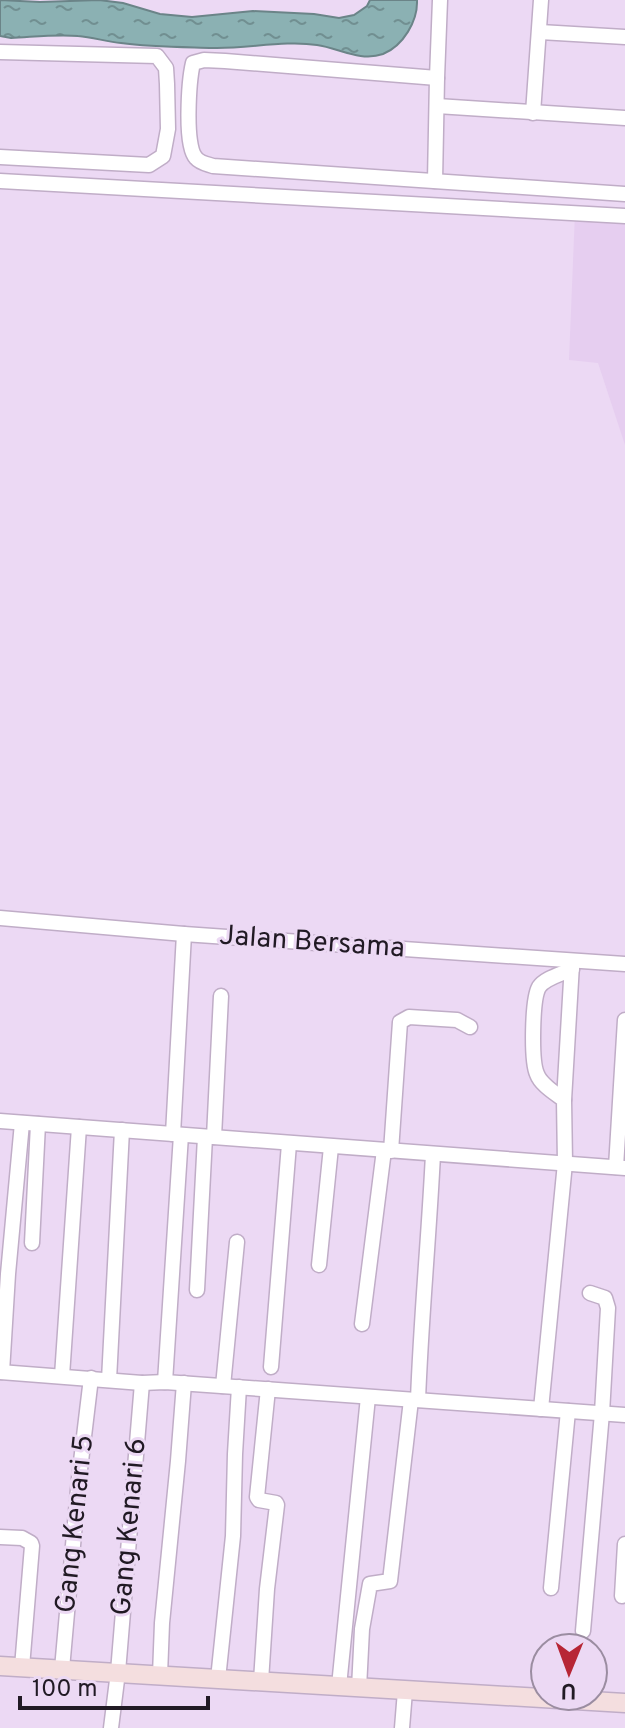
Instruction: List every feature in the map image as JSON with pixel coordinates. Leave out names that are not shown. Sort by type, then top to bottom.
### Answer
[{"type":"main road","points":[[0,1666],[625,1703]]},
{"type":"street","points":[[435,181],[440,0]]},
{"type":"street","points":[[533,113],[541,0]]},
{"type":"street","points":[[540,32],[625,37]]},
{"type":"street","points":[[0,52],[157,56],[166,68],[168,129],[163,156],[149,165],[0,157]]},
{"type":"street","points":[[437,78],[204,60],[193,63],[188,104],[193,155],[213,166],[625,194]]},
{"type":"street","points":[[437,106],[625,118]]},
{"type":"street","points":[[0,181],[625,216]]},
{"type":"street","name":"Jalan Bersama","points":[[0,918],[572,964],[625,964]]},
{"type":"street","points":[[165,1382],[184,934]]},
{"type":"street","points":[[541,1409],[565,1163],[564,1100],[572,964]]},
{"type":"street","points":[[564,1100],[537,1077],[535,1015],[539,988],[572,964]]},
{"type":"street","points":[[197,1290],[221,996]]},
{"type":"street","points":[[362,1324],[387,1151],[400,1022],[409,1017],[457,1020],[470,1027]]},
{"type":"street","points":[[0,1121],[620,1168],[625,1020]]},
{"type":"street","points":[[22,1123],[1,1372],[625,1415]]},
{"type":"street","points":[[32,1243],[38,1124]]},
{"type":"street","points":[[62,1376],[79,1127]]},
{"type":"street","points":[[109,1380],[122,1130]]},
{"type":"street","points":[[271,1367],[289,1144]]},
{"type":"street","points":[[319,1265],[331,1147]]},
{"type":"street","points":[[359,1688],[362,1629],[370,1584],[390,1581],[414,1400],[433,1154]]},
{"type":"street","points":[[218,1679],[233,1536],[235,1454],[231,1386],[237,1242]]},
{"type":"street","points":[[583,1631],[608,1308],[605,1298],[590,1293]]},
{"type":"street","name":"Gang Kenari 5","points":[[62,1669],[91,1378]]},
{"type":"street","name":"Gang Kenari 6","points":[[111,1728],[142,1383]]},
{"type":"street","points":[[160,1675],[184,1383]]},
{"type":"street","points":[[261,1681],[277,1505],[257,1497],[268,1389]]},
{"type":"street","points":[[339,1686],[368,1397]]},
{"type":"street","points":[[551,1588],[568,1411]]},
{"type":"street","points":[[0,1537],[25,1539],[32,1546],[22,1667]]},
{"type":"street","points":[[622,1596],[625,1544]]},
{"type":"street","points":[[402,1728],[405,1691]]},
{"type":"shaded area","points":[[575,212],[625,216],[625,445],[598,363],[569,360]]},
{"type":"water","points":[[0,0],[99,0],[123,3],[160,14],[192,17],[253,11],[339,18],[354,15],[370,0],[417,0],[417,8],[408,32],[397,45],[383,54],[366,56],[305,44],[213,48],[144,45],[70,35],[11,38],[0,36]]}]
